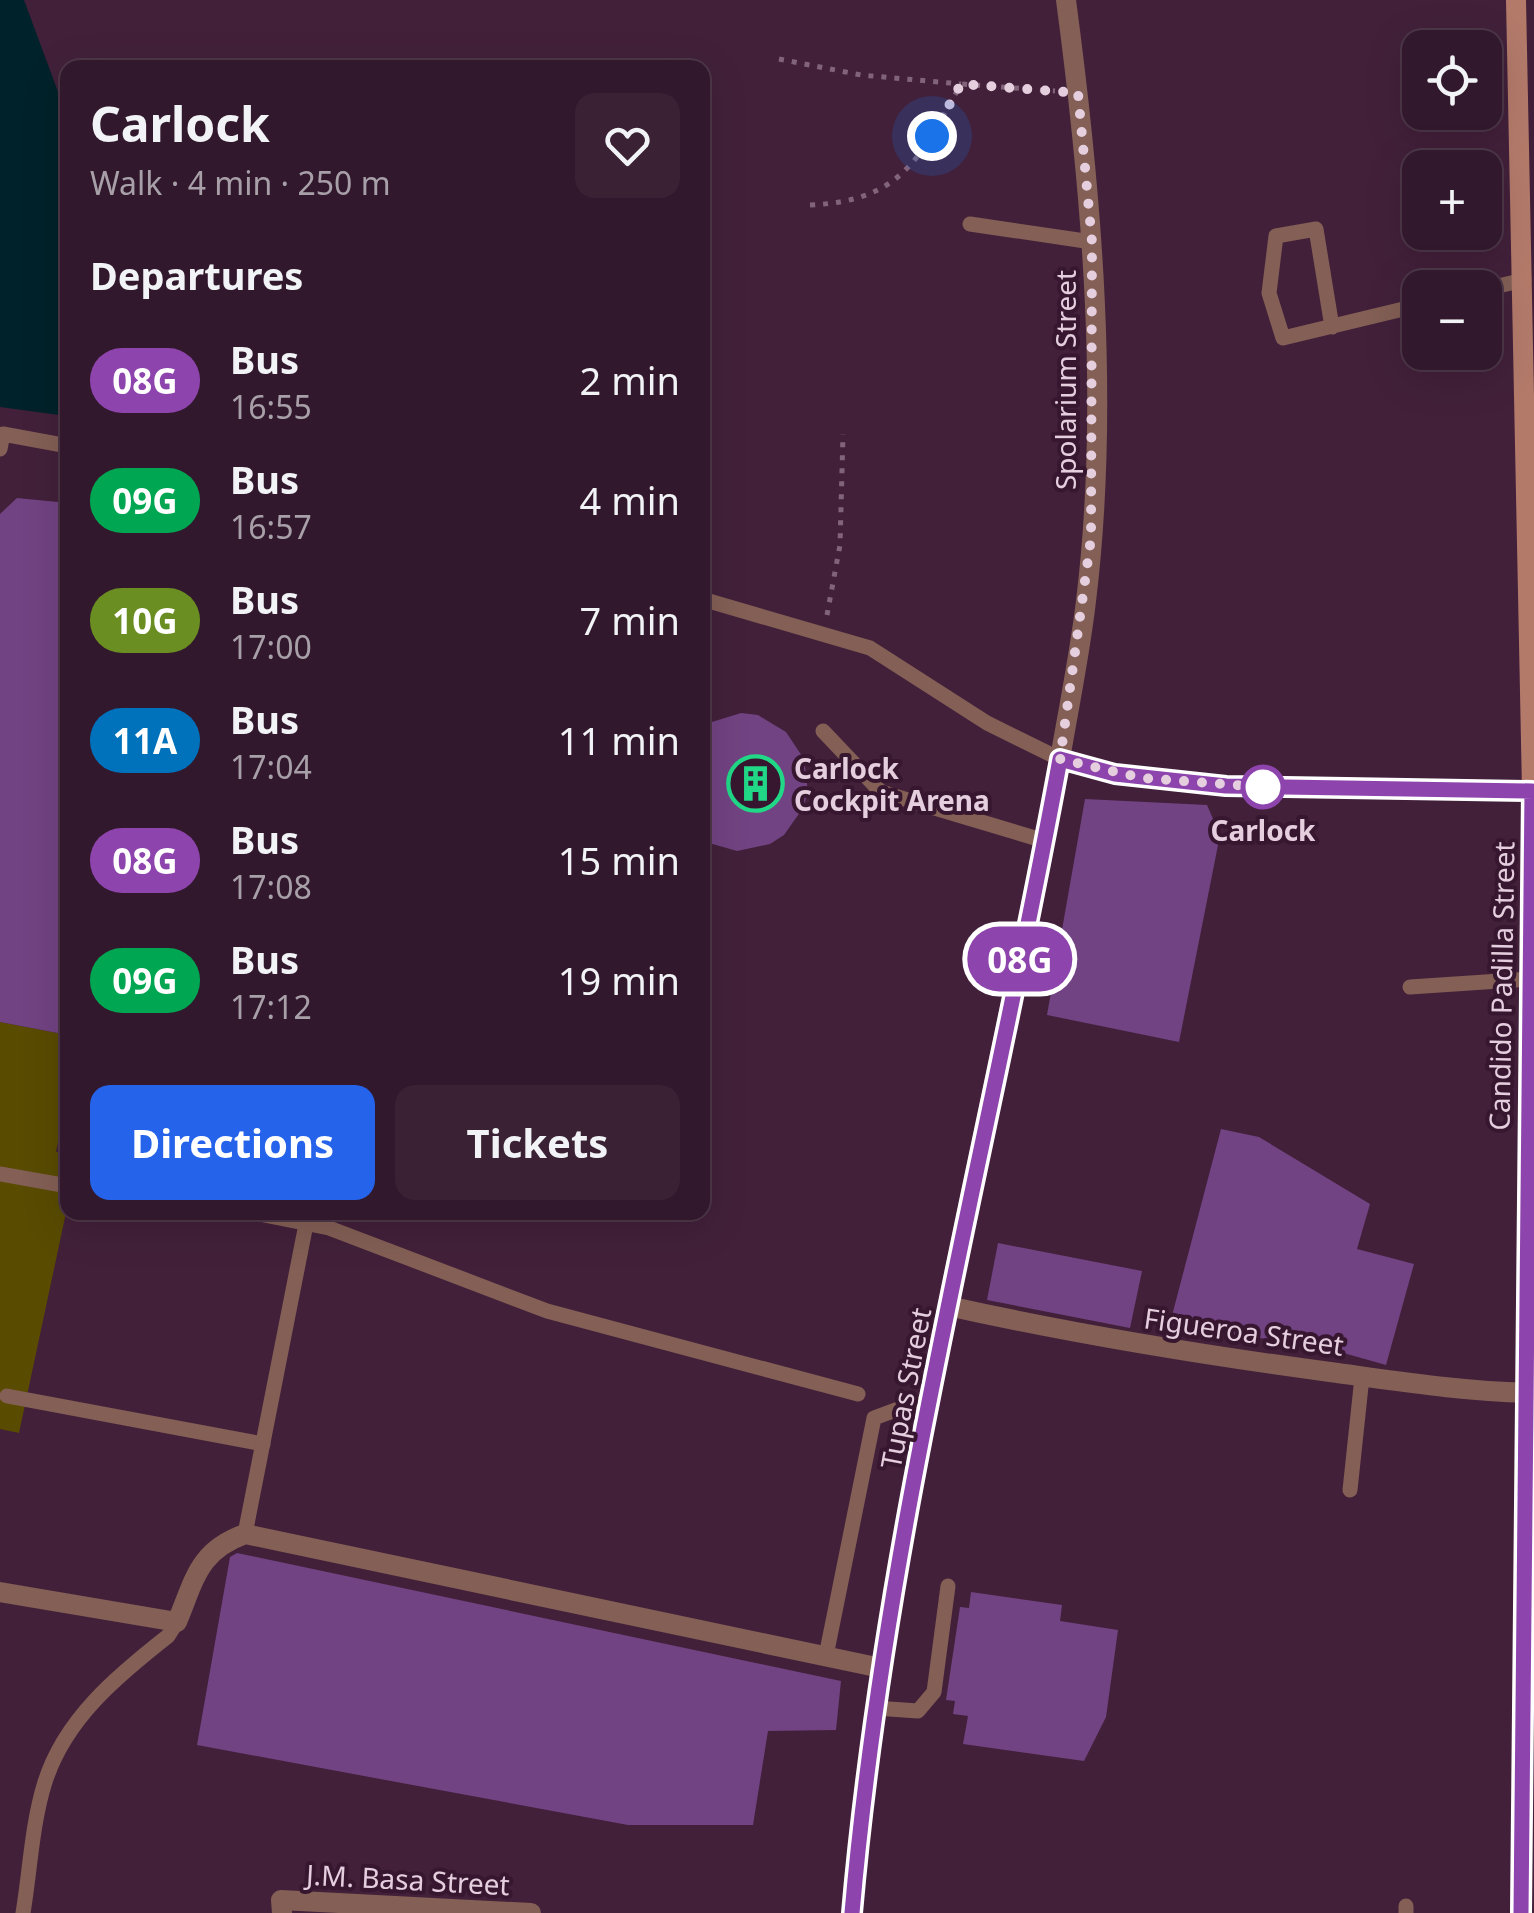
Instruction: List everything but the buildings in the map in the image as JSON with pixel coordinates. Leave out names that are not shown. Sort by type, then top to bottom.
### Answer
[{"type":"main road","name":"Candido Padilla Street","points":[[1516,0],[1528,203],[1524,280],[1531,467],[1533,791],[1521,1913]]},
{"type":"street","name":"Spolarium Street","points":[[1060,759],[1091,538],[1092,242],[1066,0]]},
{"type":"street","points":[[1060,759],[1115,774],[1226,786],[1533,791]]},
{"type":"street","name":"Tupas Street","points":[[852,1913],[881,1668],[948,1306],[1060,759]]},
{"type":"street","name":"Figueroa Street","points":[[948,1306],[1123,1342],[1362,1377],[1529,1392]]},
{"type":"street","points":[[0,1592],[177,1622],[204,1559],[221,1542],[245,1534],[881,1668]]},
{"type":"street","name":"J.M. Basa Street","points":[[281,1906],[531,1913]]},
{"type":"lane","points":[[970,224],[1092,242]]},
{"type":"lane","points":[[1332,326],[1316,230],[1276,236],[1269,294],[1282,338],[1402,309]]},
{"type":"lane","points":[[1502,285],[1524,280]]},
{"type":"lane","points":[[1,439],[60,445]]},
{"type":"lane","points":[[710,601],[870,648],[988,723],[1060,759]]},
{"type":"lane","points":[[823,731],[881,792],[1045,841]]},
{"type":"lane","points":[[1410,987],[1529,979]]},
{"type":"lane","points":[[0,1174],[60,1185]]},
{"type":"lane","points":[[245,1534],[306,1220]]},
{"type":"lane","points":[[315,1220],[548,1311],[858,1394]]},
{"type":"lane","points":[[1350,1490],[1362,1377]]},
{"type":"lane","points":[[6,1396],[263,1444]]},
{"type":"lane","points":[[826,1656],[874,1418],[910,1404],[930,1402]]},
{"type":"lane","points":[[875,1708],[918,1710],[934,1692],[948,1586]]},
{"type":"lane","points":[[23,1913],[44,1784],[56,1754],[92,1701],[168,1636],[177,1622]]},
{"type":"path","points":[[778,59],[862,75],[1078,93]]},
{"type":"path","points":[[810,205],[847,204],[887,188],[917,163],[961,84]]},
{"type":"path","points":[[822,634],[840,544],[843,434]]},
{"type":"shaded area","points":[[0,1022],[60,1033],[60,1132],[56,1152],[60,1153],[60,1220],[64,1220],[19,1433],[0,1429]]},
{"type":"water","points":[[0,0],[24,0],[60,97],[60,415],[0,407]]},
{"type":"bus line","name":"08G","points":[[852,1913],[862,1800],[881,1668],[948,1306],[1060,759],[1115,774],[1226,786],[1532,791],[1521,1913]]},
{"type":"place","name":"Carlock Cockpit Arena","points":[[755,784]]},
{"type":"place","name":"Carlock","points":[[1263,787]]},
{"type":"route","points":[[932,136],[961,84],[1078,93],[1092,242],[1091,538],[1086,601],[1060,759],[1142,778],[1263,787]]}]
